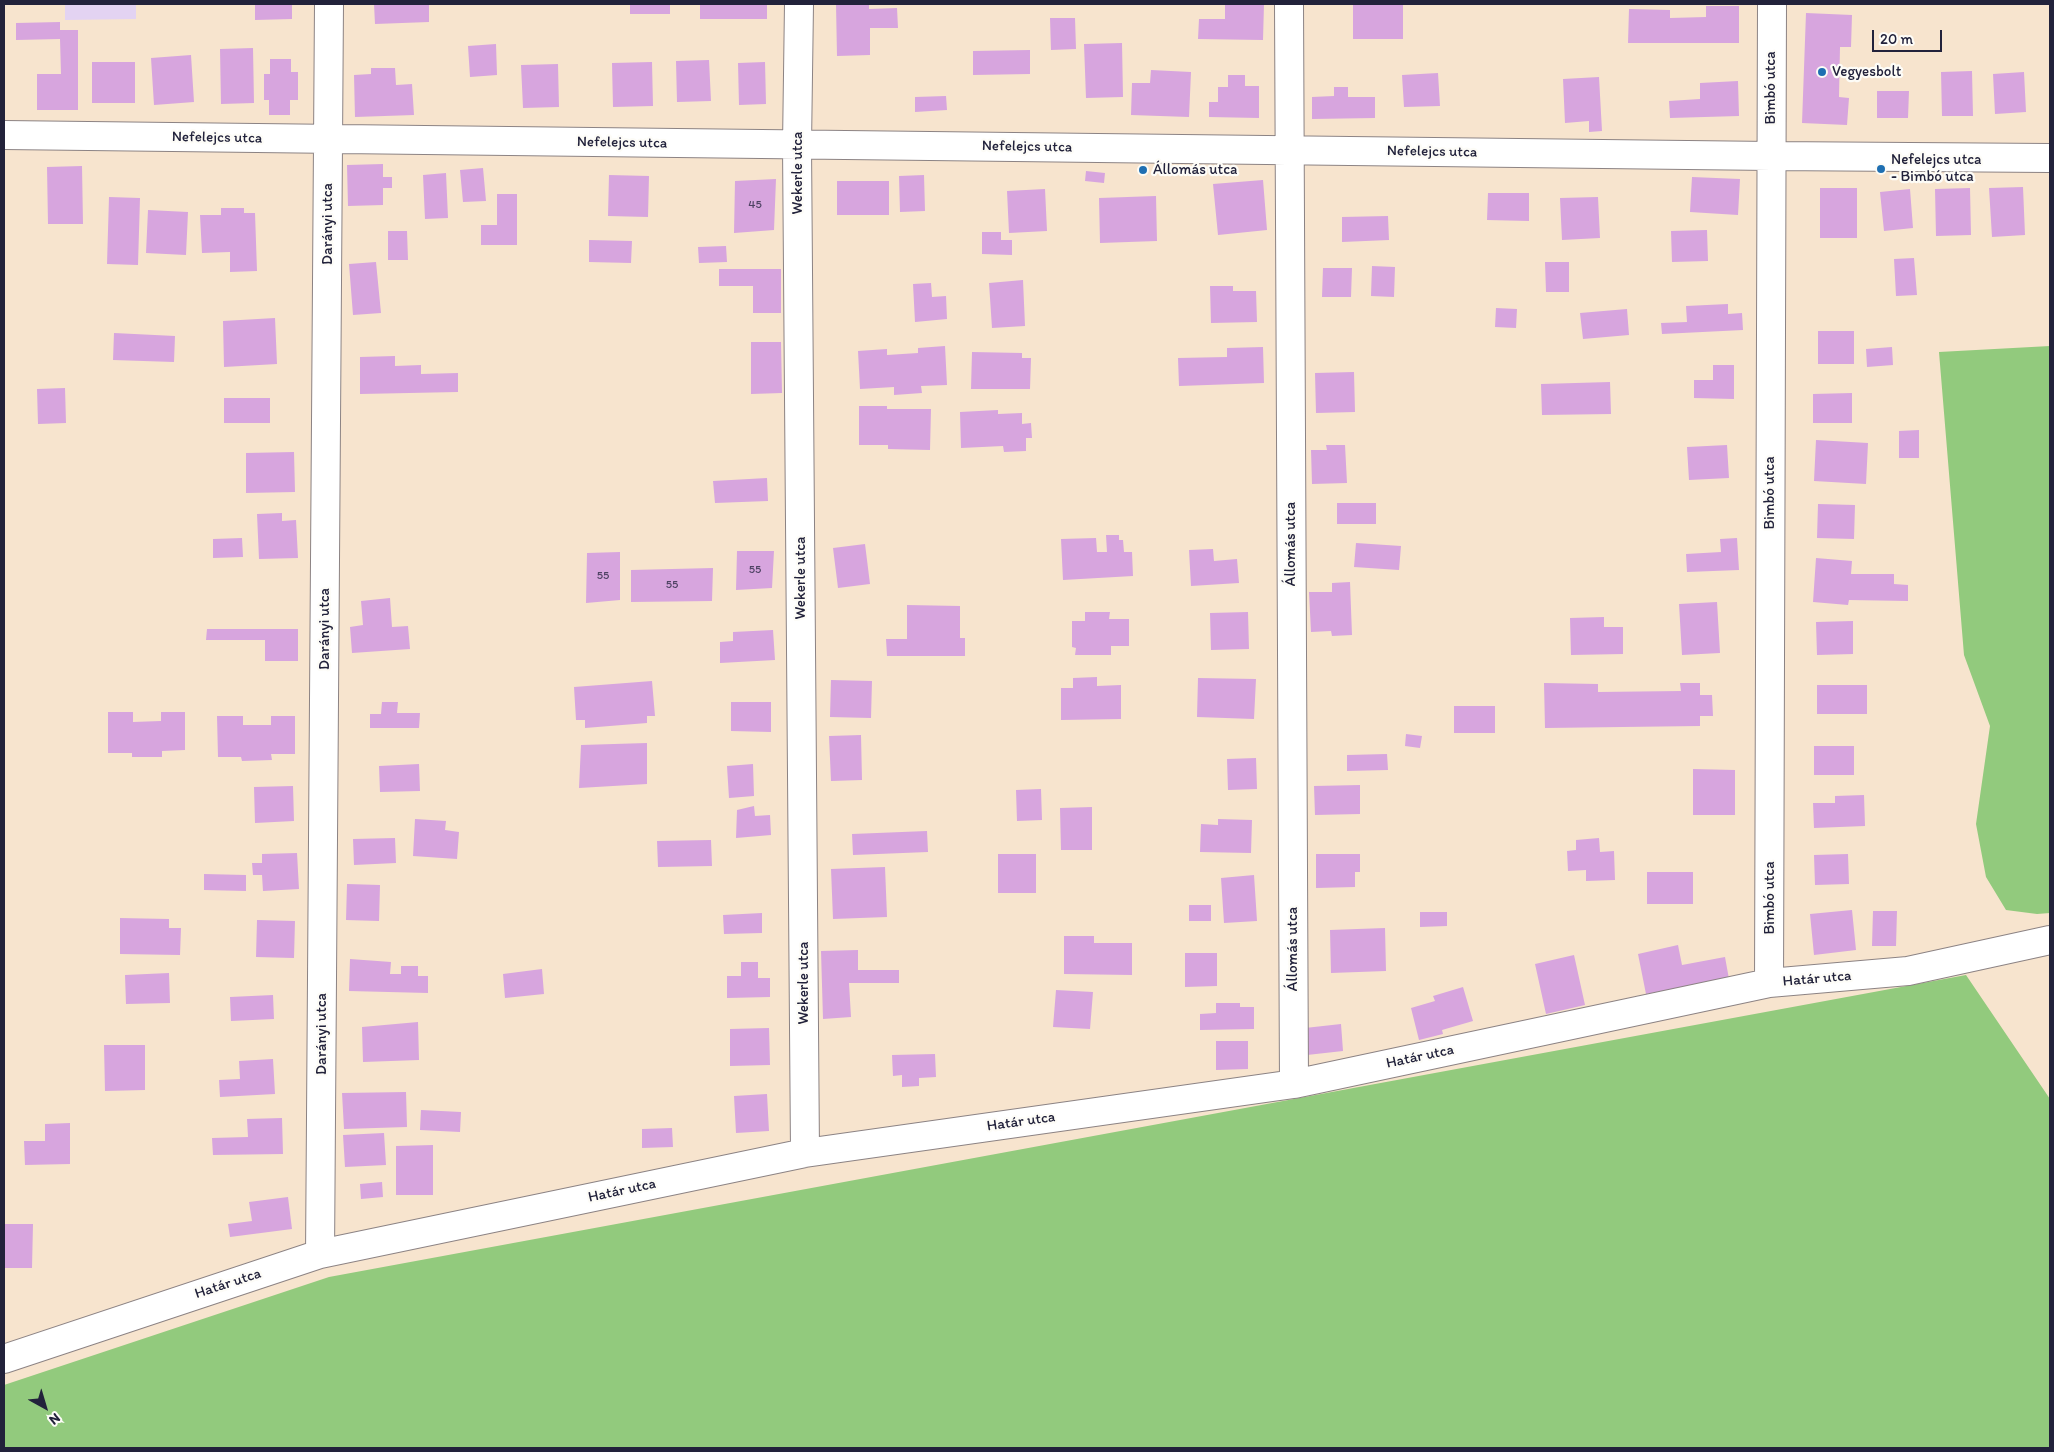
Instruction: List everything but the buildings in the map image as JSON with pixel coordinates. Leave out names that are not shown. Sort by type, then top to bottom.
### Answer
[{"type":"street","name":"Darányi utca","points":[[320,1254],[329,4]]},
{"type":"street","name":"Wekerle utca","points":[[799,4],[797,145],[805,1153]]},
{"type":"street","name":"Állomás utca","points":[[1289,4],[1294,1084]]},
{"type":"street","name":"Bimbó utca","points":[[1769,983],[1772,4]]},
{"type":"street","name":"Nefelejcs utca","points":[[4,135],[1289,151],[2050,158]]},
{"type":"street","name":"Határ utca","points":[[4,1359],[320,1254],[805,1153],[1294,1084],[1769,983],[1908,971],[2050,940]]},
{"type":"shaded area","points":[[65,4],[136,4],[136,19],[65,20]]},
{"type":"green space","points":[[2050,346],[2050,913],[2037,914],[2006,910],[1986,877],[1976,824],[1990,726],[1964,655],[1939,352]]},
{"type":"green space","points":[[1966,975],[2050,1099],[2050,1448],[4,1448],[4,1385],[329,1277]]},
{"type":"place","name":"Vegyesbolt","points":[[1822,72]]},
{"type":"place","name":"Nefelejcs utca - Bimbó utca","points":[[1881,169]]},
{"type":"place","name":"Állomás utca","points":[[1143,170]]}]
